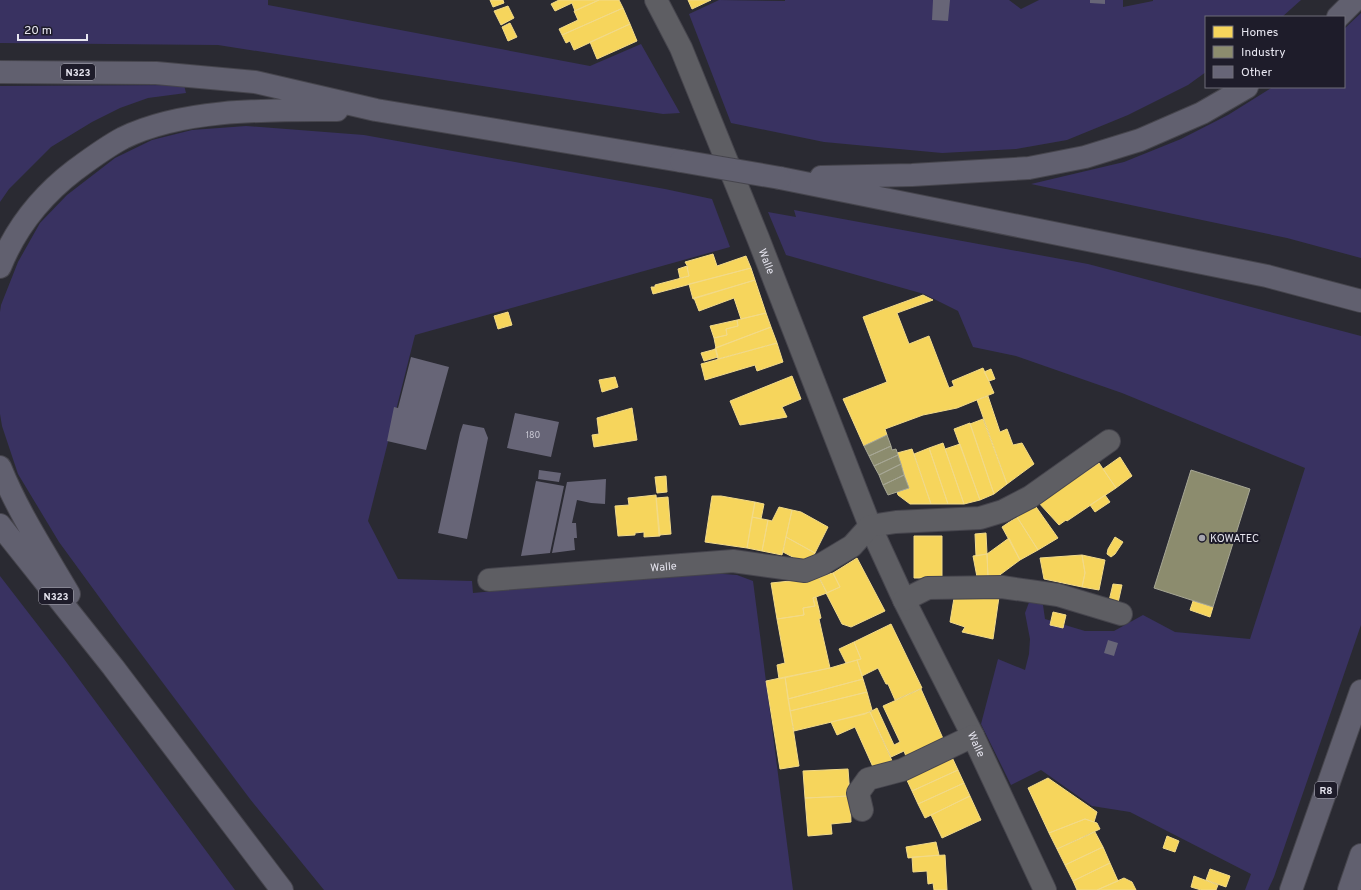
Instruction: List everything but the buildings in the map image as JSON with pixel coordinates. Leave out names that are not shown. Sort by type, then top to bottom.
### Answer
[{"type":"highway","points":[[1339,16],[1355,0]]},
{"type":"highway","name":"N323","points":[[0,72],[156,73],[255,82],[376,110]]},
{"type":"highway","points":[[780,178],[912,175],[1029,168],[1085,157],[1140,140],[1202,113],[1244,88]]},
{"type":"highway","points":[[0,267],[21,226],[40,201],[64,179],[93,157],[123,138],[157,125],[194,117],[261,110],[376,110],[780,178],[1267,276],[1361,301]]},
{"type":"highway","points":[[0,467],[7,485],[26,522],[113,667],[282,890]]},
{"type":"highway","name":"N323","points":[[0,525],[113,667]]},
{"type":"highway","name":"R8","points":[[1291,890],[1361,691]]},
{"type":"highway","points":[[1349,890],[1361,854]]},
{"type":"street","name":"Walle","points":[[656,0],[681,48],[758,238],[870,526],[904,600],[973,736],[1045,890]]},
{"type":"street","points":[[870,526],[896,522],[980,518],[1003,511],[1030,497],[1108,441]]},
{"type":"street","name":"Walle","points":[[489,580],[733,561],[805,571],[822,564],[852,546],[870,526]]},
{"type":"street","points":[[904,600],[928,588],[1002,587],[1058,594],[1121,614]]},
{"type":"street","points":[[862,810],[858,792],[868,779],[902,770],[973,736]]},
{"type":"shaded area","points":[[0,0],[268,0],[268,5],[590,66],[641,44],[680,113],[663,114],[218,45],[0,43]]},
{"type":"shaded area","points":[[719,0],[1009,0],[1021,9],[1039,0],[1123,0],[1123,7],[1153,0],[1301,0],[1283,16],[1205,16],[1205,73],[1188,85],[1128,115],[1067,140],[1016,149],[942,153],[824,142],[731,123],[689,14]]},
{"type":"shaded area","points":[[1361,13],[1361,258],[1287,238],[1031,184],[1124,162],[1181,139],[1228,115],[1271,88],[1345,88],[1345,28]]},
{"type":"shaded area","points":[[184,85],[186,93],[148,98],[120,108],[92,122],[51,147],[9,189],[0,202],[0,86]]},
{"type":"shaded area","points":[[246,126],[364,135],[665,189],[712,199],[730,247],[415,335],[368,521],[398,579],[472,581],[473,593],[697,572],[737,575],[753,581],[793,890],[324,890],[250,799],[59,542],[18,474],[2,426],[0,414],[0,312],[1,305],[18,262],[40,223],[67,195],[115,158],[152,140],[192,130]]},
{"type":"shaded area","points":[[794,210],[1088,264],[1361,336],[1361,625],[1274,877],[1268,890],[1245,890],[1251,874],[1130,812],[1092,806],[1041,770],[1011,785],[981,724],[998,659],[1025,670],[1029,654],[1030,639],[1025,613],[1031,597],[1043,605],[1045,619],[1085,631],[1114,631],[1143,615],[1175,632],[1250,639],[1305,468],[1122,393],[1016,356],[973,347],[958,311],[924,294],[786,255],[768,212],[796,217]]},
{"type":"shaded area","points":[[0,576],[64,659],[235,890],[0,890]]},
{"type":"place","name":"KOWATEC","points":[[1202,538]]}]
